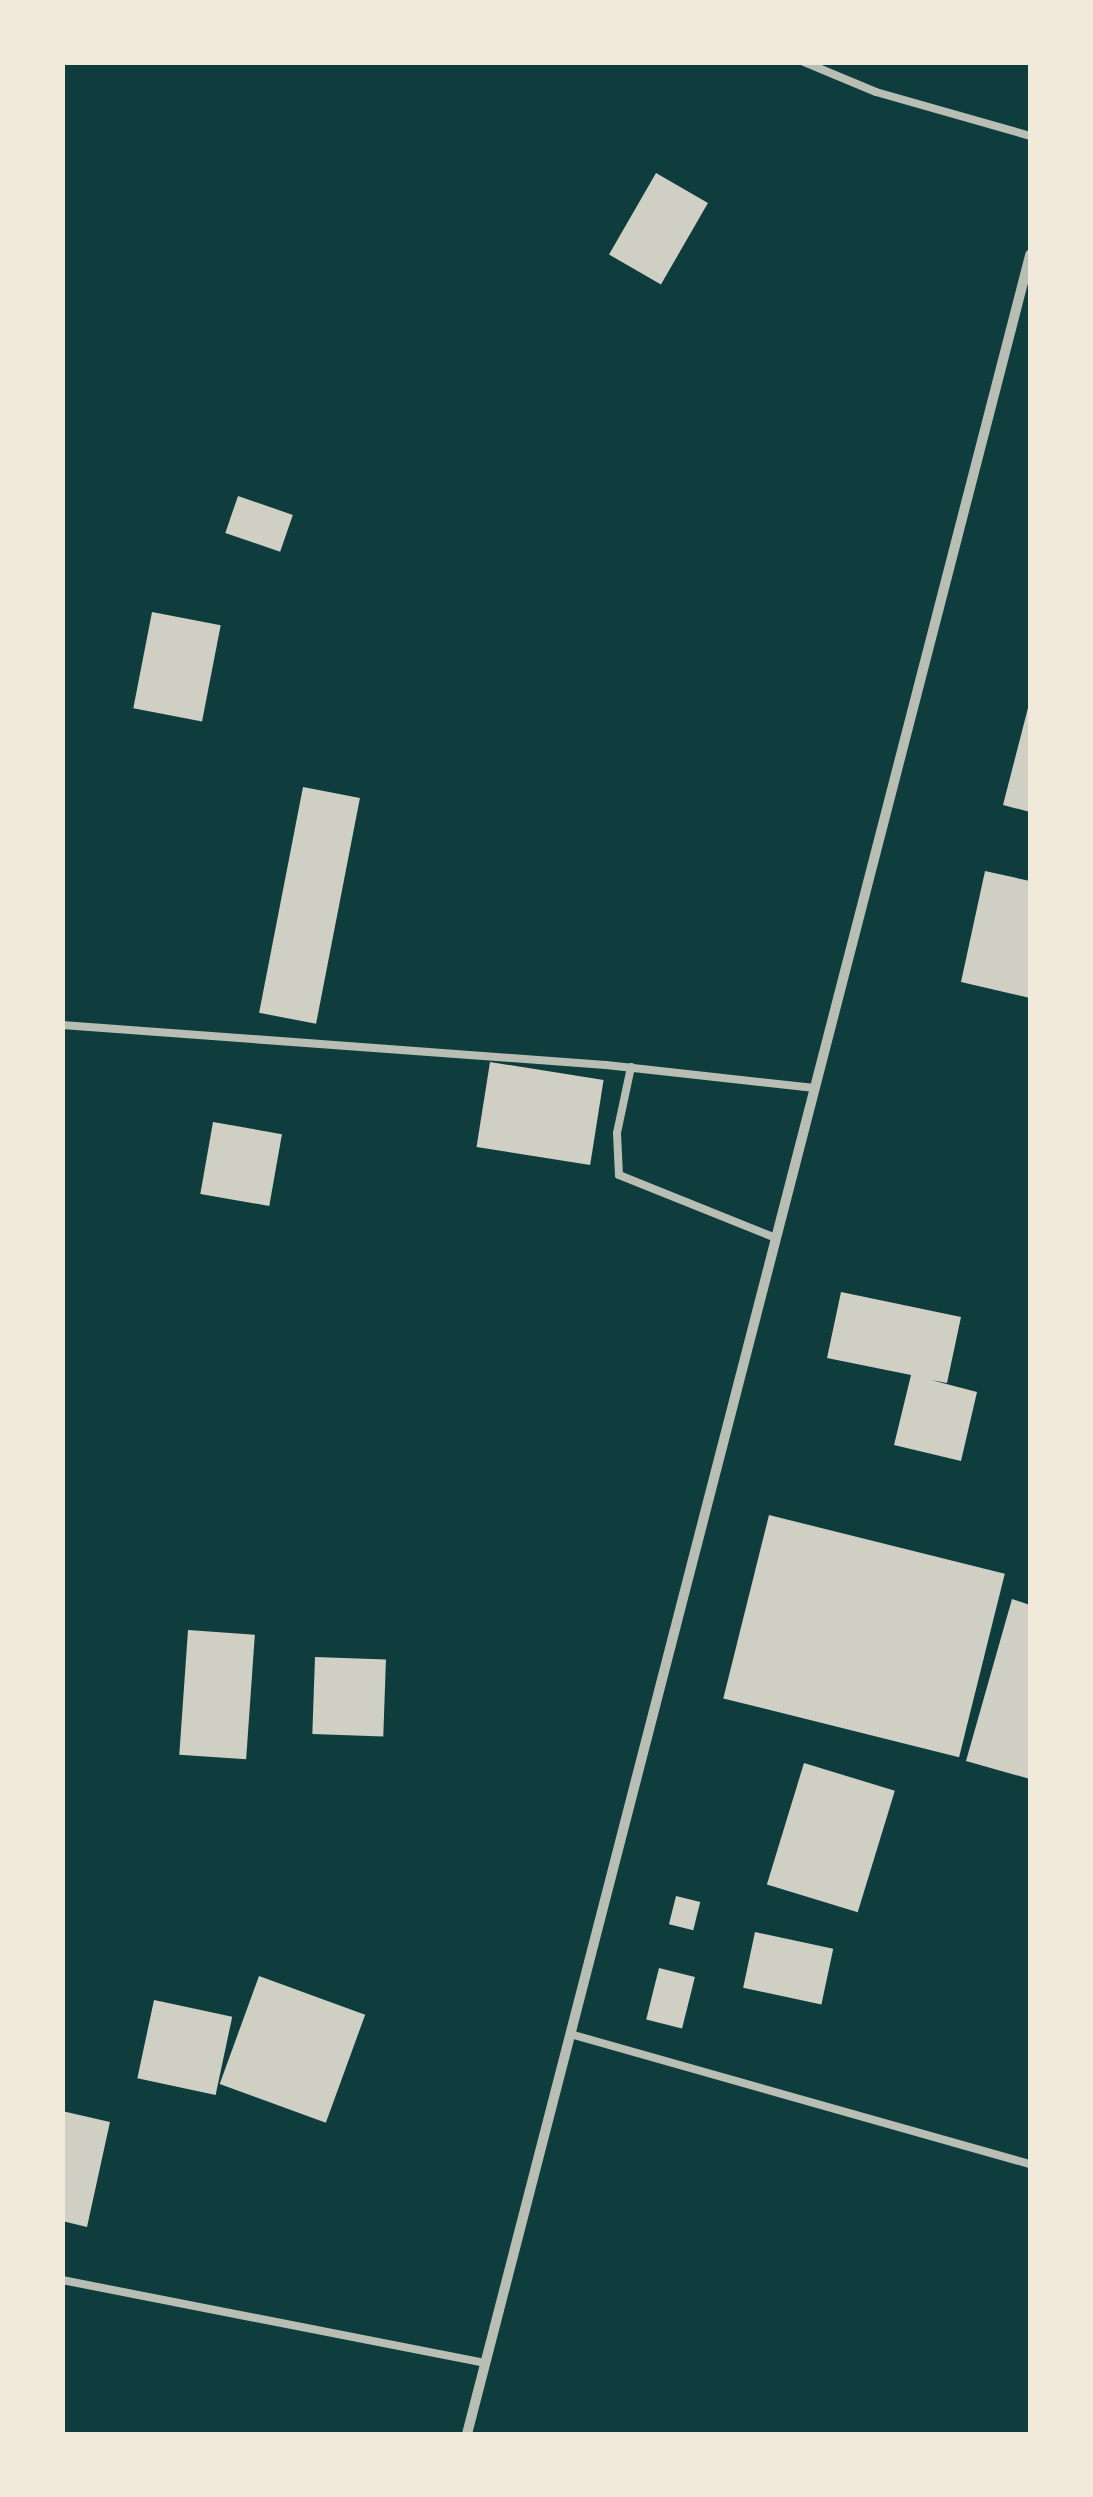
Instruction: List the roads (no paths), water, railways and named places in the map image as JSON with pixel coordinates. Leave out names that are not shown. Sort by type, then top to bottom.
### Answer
[{"type":"street","points":[[467,2434],[1030,255]]},
{"type":"lane","points":[[804,62],[876,92],[1030,136]]},
{"type":"lane","points":[[62,1025],[631,1067],[815,1088]]},
{"type":"lane","points":[[631,1067],[617,1133],[619,1175],[776,1238]]},
{"type":"lane","points":[[570,2034],[1030,2164]]},
{"type":"lane","points":[[62,2280],[486,2363]]}]
